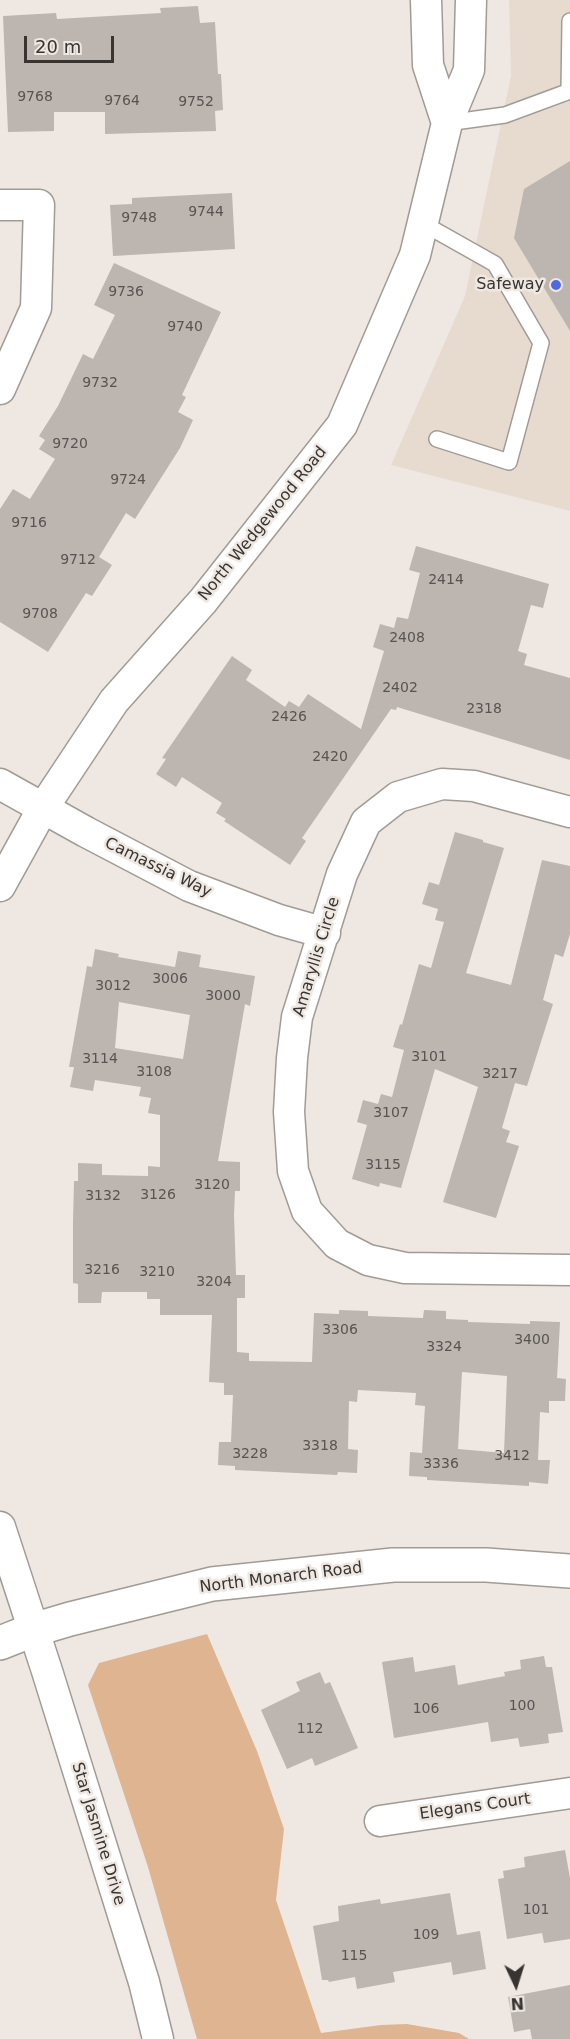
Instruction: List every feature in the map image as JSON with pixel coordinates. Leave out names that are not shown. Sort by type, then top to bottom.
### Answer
[{"type":"street","points":[[426,0],[428,64],[447,123]]},
{"type":"street","name":"North Wedgewood Road","points":[[0,886],[43,808],[114,701],[202,601],[342,425],[415,255],[447,123],[469,70],[471,0]]},
{"type":"street","points":[[0,205],[39,205],[36,308],[0,389]]},
{"type":"street","name":"Camassia Way","points":[[0,784],[189,886],[279,920],[325,933]]},
{"type":"street","name":"Amaryllis Circle","points":[[570,812],[474,786],[442,784],[398,797],[366,822],[342,874],[297,1017],[289,1112],[293,1171],[307,1211],[337,1244],[368,1260],[405,1268],[570,1270]]},
{"type":"street","points":[[0,1527],[33,1630]]},
{"type":"street","name":"North Monarch Road","points":[[0,1643],[33,1630],[212,1584],[393,1565],[486,1565],[570,1571]]},
{"type":"street","name":"Star Jasmine Drive","points":[[33,1630],[144,1982],[158,2039]]},
{"type":"street","name":"Elegans Court","points":[[380,1821],[570,1793]]},
{"type":"lane","points":[[447,123],[506,115],[570,91],[570,20]]},
{"type":"lane","points":[[424,224],[495,264],[541,343],[509,462],[437,439]]},
{"type":"shaded area","points":[[509,0],[570,0],[570,511],[391,465],[465,296],[511,76]]},
{"type":"shaded area","points":[[207,1634],[257,1751],[284,1829],[276,1900],[321,2033],[407,2024],[459,2033],[469,2039],[197,2039],[148,1867],[88,1685],[99,1663]]},
{"type":"building","points":[[198,6],[200,23],[215,22],[223,110],[215,111],[216,131],[105,134],[105,112],[54,112],[54,131],[8,132],[3,16],[56,13],[57,19],[161,13],[160,8]]},
{"type":"building","name":"Safeway","points":[[570,161],[570,331],[514,238],[524,189]]},
{"type":"building","points":[[232,193],[235,249],[113,256],[110,205],[132,204],[132,198]]},
{"type":"building","points":[[114,263],[221,312],[182,395],[186,397],[178,412],[193,420],[180,448],[135,519],[126,513],[99,557],[112,565],[92,596],[86,593],[48,652],[0,622],[0,509],[13,489],[30,499],[55,459],[39,449],[45,440],[39,436],[58,406],[83,354],[93,359],[115,315],[94,305]]},
{"type":"building","points":[[416,546],[549,584],[543,608],[531,605],[518,651],[527,654],[524,665],[570,678],[570,760],[397,707],[396,710],[391,709],[302,838],[306,841],[290,865],[224,821],[226,819],[216,813],[222,803],[182,777],[176,787],[156,774],[166,759],[162,758],[232,656],[252,670],[246,680],[285,707],[289,701],[299,707],[308,694],[361,729],[384,651],[373,647],[380,624],[394,628],[397,617],[408,619],[420,573],[409,570]]},
{"type":"building","points":[[455,832],[504,848],[466,973],[511,985],[542,860],[570,866],[570,934],[563,957],[555,954],[543,1000],[553,1004],[527,1086],[515,1083],[502,1128],[510,1131],[506,1142],[519,1146],[496,1218],[443,1202],[478,1087],[435,1069],[401,1188],[380,1183],[379,1187],[352,1179],[367,1125],[357,1122],[363,1100],[378,1104],[381,1094],[392,1097],[404,1050],[393,1047],[400,1024],[402,1025],[419,964],[431,968],[444,922],[435,920],[438,909],[422,904],[429,882],[439,885]]},
{"type":"building","points":[[95,949],[119,954],[118,957],[175,967],[178,951],[201,955],[199,967],[255,976],[250,1006],[245,1004],[218,1161],[240,1162],[240,1191],[235,1191],[234,1215],[236,1275],[245,1275],[245,1298],[237,1298],[237,1352],[249,1353],[249,1361],[312,1362],[314,1313],[339,1314],[339,1310],[368,1311],[368,1316],[423,1318],[424,1310],[446,1311],[446,1319],[468,1320],[468,1322],[530,1324],[530,1321],[560,1322],[557,1378],[566,1379],[565,1401],[549,1401],[549,1413],[540,1412],[538,1460],[550,1460],[548,1484],[529,1482],[529,1486],[427,1480],[427,1477],[409,1476],[410,1452],[422,1453],[425,1406],[415,1405],[416,1393],[358,1390],[357,1402],[349,1401],[348,1449],[358,1450],[357,1473],[338,1472],[337,1475],[235,1470],[235,1466],[218,1465],[219,1442],[231,1442],[233,1395],[224,1395],[224,1383],[209,1382],[212,1315],[160,1315],[160,1299],[147,1299],[147,1292],[102,1292],[101,1303],[78,1303],[78,1284],[73,1283],[73,1223],[74,1181],[78,1181],[78,1163],[102,1164],[102,1175],[148,1176],[148,1166],[160,1167],[160,1115],[148,1113],[151,1098],[139,1096],[141,1087],[95,1080],[93,1091],[70,1087],[74,1067],[69,1067],[87,966],[92,967]],"holes":[[[119,1002],[190,1015],[183,1059],[115,1048]],[[462,1372],[507,1376],[504,1453],[458,1449]]]},
{"type":"building","points":[[544,1656],[546,1667],[552,1667],[563,1732],[548,1734],[549,1743],[520,1747],[518,1738],[491,1742],[488,1722],[394,1738],[382,1662],[413,1657],[415,1672],[455,1665],[458,1685],[505,1676],[504,1672],[521,1669],[520,1660]]},
{"type":"building","points":[[320,1672],[325,1684],[330,1682],[358,1748],[315,1766],[312,1758],[287,1769],[261,1710],[300,1691],[296,1682]]},
{"type":"building","points":[[565,1850],[570,1878],[570,1939],[544,1943],[542,1933],[507,1939],[498,1879],[504,1878],[503,1871],[525,1867],[524,1857]]},
{"type":"building","points":[[450,1893],[457,1935],[480,1931],[486,1969],[453,1975],[451,1962],[393,1972],[395,1982],[357,1989],[355,1977],[329,1982],[322,1980],[313,1926],[339,1921],[338,1906],[380,1899],[381,1904]]},
{"type":"building","points":[[570,1985],[570,2039],[532,2039],[530,2029],[514,2032],[508,1997]]},
{"type":"place","name":"Safeway","points":[[556,285]]}]
